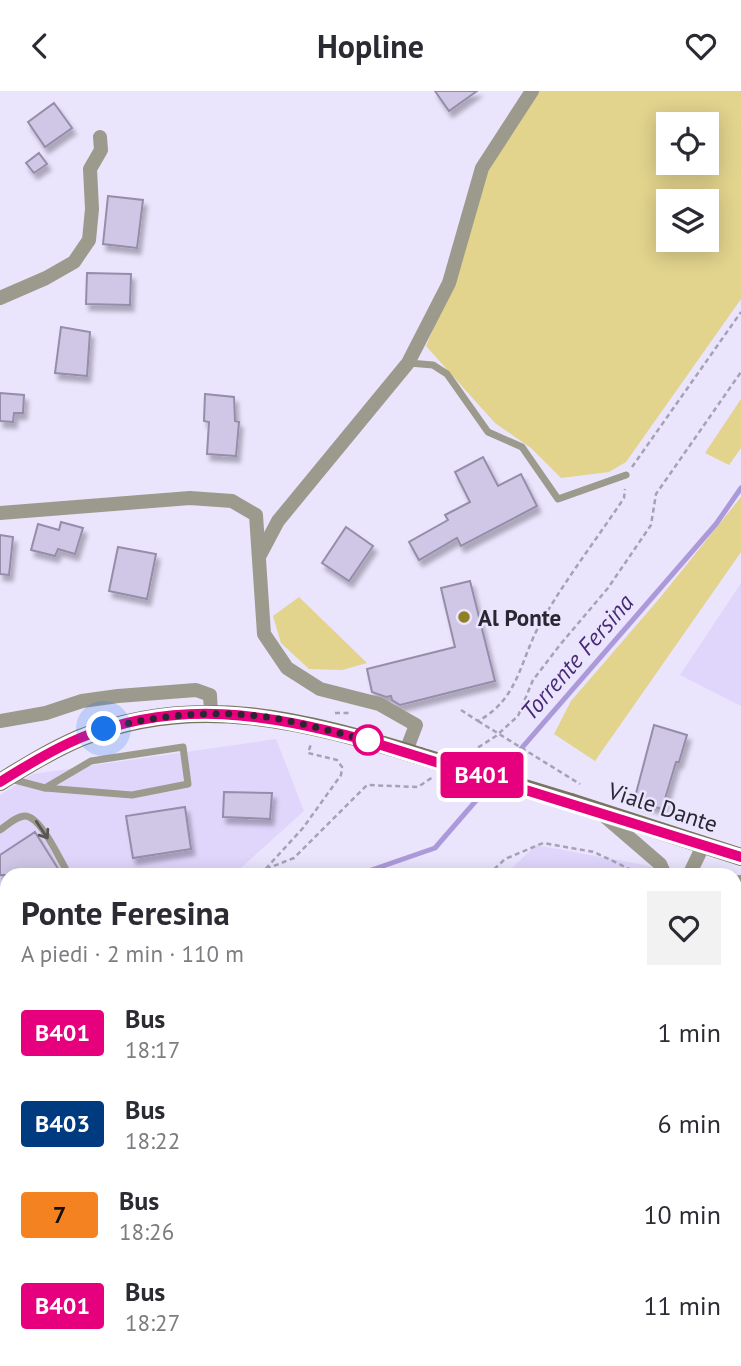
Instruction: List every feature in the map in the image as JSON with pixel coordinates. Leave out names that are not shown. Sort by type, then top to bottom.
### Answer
[{"type":"main road","name":"Viale Dante","points":[[3,780],[55,750],[104,729],[153,718],[212,714],[257,715],[413,754],[741,857]]},
{"type":"street","points":[[260,556],[278,521],[408,363],[449,283],[482,168],[532,91]]},
{"type":"street","points":[[0,298],[46,278],[74,262],[89,240],[92,209],[90,169],[101,150],[100,137]]},
{"type":"street","points":[[0,513],[190,498],[232,501],[256,515],[264,634],[287,667],[320,689],[379,703],[416,725],[413,754]]},
{"type":"street","points":[[0,721],[46,713],[94,699],[197,689],[210,695],[212,714]]},
{"type":"street","points":[[598,811],[661,868]]},
{"type":"street","points":[[693,868],[703,846]]},
{"type":"lane","points":[[408,363],[433,365],[447,374],[488,432],[522,447],[558,499],[626,475]]},
{"type":"lane","points":[[3,780],[46,788],[132,795],[188,784],[183,747],[91,761],[46,788]]},
{"type":"lane","points":[[0,829],[22,816],[32,817],[40,824],[65,868]]},
{"type":"path","points":[[478,721],[494,712],[514,686],[541,622],[624,498],[626,475],[741,312]]},
{"type":"path","points":[[463,758],[496,736],[517,716],[533,680],[608,588],[651,525],[656,494],[741,372]]},
{"type":"path","points":[[461,710],[580,784]]},
{"type":"path","points":[[267,868],[303,828],[341,775],[342,767],[337,760],[308,753],[312,740]]},
{"type":"path","points":[[269,868],[294,858],[367,785],[418,787],[440,772]]},
{"type":"path","points":[[495,868],[505,859],[543,843],[594,852],[627,868]]},
{"type":"shaded area","points":[[538,91],[741,91],[741,299],[626,462],[609,472],[561,478],[531,448],[495,423],[426,346],[461,262],[486,170]]},
{"type":"shaded area","points":[[741,399],[741,448],[729,465],[705,453]]},
{"type":"shaded area","points":[[741,497],[741,552],[595,761],[554,734],[571,701],[659,599]]},
{"type":"shaded area","points":[[741,583],[741,706],[680,675]]},
{"type":"shaded area","points":[[299,597],[367,663],[342,670],[309,669],[281,643],[273,616]]},
{"type":"shaded area","points":[[276,739],[304,811],[241,868],[0,868],[0,795],[33,774]]},
{"type":"shaded area","points":[[536,845],[660,868],[512,868]]},
{"type":"building","points":[[435,91],[477,91],[449,111]]},
{"type":"building","points":[[54,103],[72,128],[45,147],[28,122]]},
{"type":"building","points":[[39,153],[47,164],[34,173],[26,163]]},
{"type":"building","points":[[108,196],[143,200],[137,248],[103,244]]},
{"type":"building","points":[[87,273],[131,274],[130,305],[86,304]]},
{"type":"building","points":[[61,327],[90,332],[87,376],[55,373]]},
{"type":"building","points":[[0,393],[24,395],[23,413],[14,413],[13,422],[0,421]]},
{"type":"building","points":[[205,394],[234,397],[235,421],[239,422],[236,456],[207,454],[209,422],[204,421]]},
{"type":"building","points":[[483,457],[498,486],[521,474],[537,506],[461,546],[457,538],[419,560],[409,542],[448,520],[445,515],[470,502],[455,472]]},
{"type":"building","points":[[61,522],[83,528],[75,554],[58,549],[55,556],[31,550],[38,524],[59,530]]},
{"type":"building","points":[[346,527],[373,546],[349,581],[322,563]]},
{"type":"building","points":[[0,535],[13,537],[9,575],[0,574]]},
{"type":"building","points":[[118,547],[156,554],[147,599],[109,591]]},
{"type":"building","name":"Al Ponte","points":[[470,581],[495,681],[400,705],[392,700],[391,696],[372,692],[367,669],[455,647],[441,588]]},
{"type":"building","points":[[654,725],[687,735],[662,809],[634,801]]},
{"type":"building","points":[[224,792],[272,793],[270,819],[223,817]]},
{"type":"building","points":[[185,807],[191,849],[133,858],[126,816]]},
{"type":"building","points":[[35,832],[58,868],[0,868],[0,855]]},
{"type":"waterway","name":"Torrente Fersina","points":[[377,868],[435,848],[716,524],[741,488]]},
{"type":"bus line","name":"B401","points":[[0,782],[55,750],[104,729],[153,718],[187,714],[257,715],[365,740],[741,857]]},
{"type":"place","name":"Al Ponte","points":[[464,617]]},
{"type":"route","points":[[104,729],[153,718],[187,714],[257,715],[368,740]]}]
